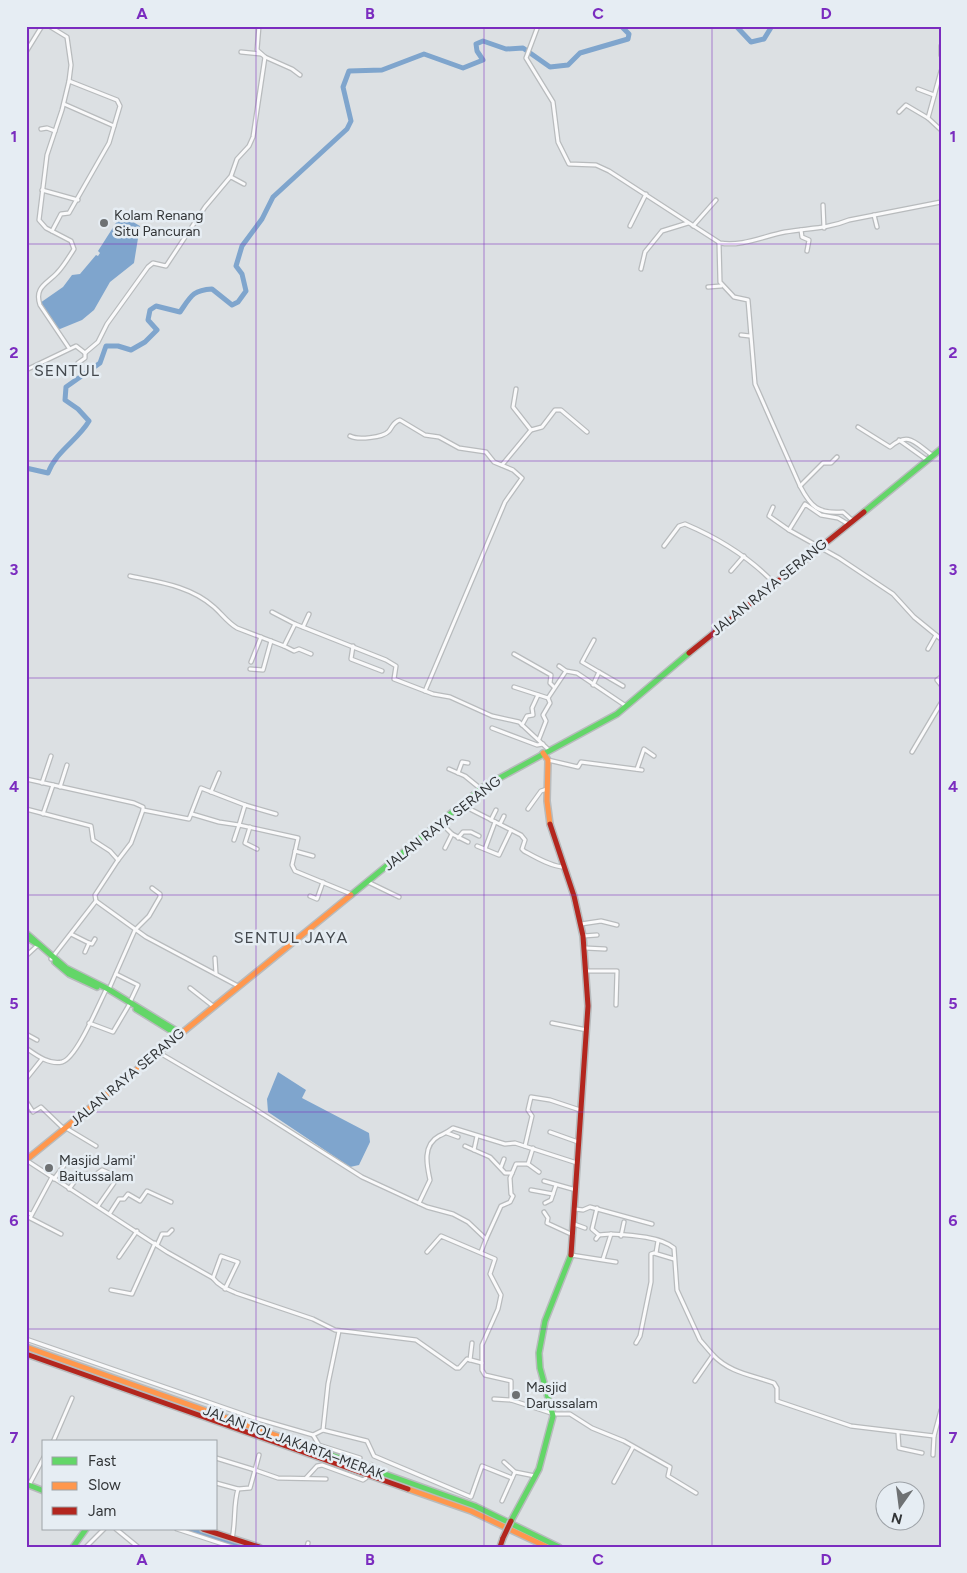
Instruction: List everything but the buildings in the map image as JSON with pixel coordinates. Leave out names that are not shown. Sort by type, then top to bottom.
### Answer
[{"type":"main road","name":"JALAN RAYA SERANG","points":[[26,1160],[481,789],[603,722],[626,706],[818,546],[940,450]]},
{"type":"main road","points":[[500,1547],[502,1538],[541,1463],[554,1414],[540,1368],[539,1353],[545,1321],[571,1255],[574,1235],[580,1110],[587,1030],[585,948],[581,924],[565,867],[550,827],[546,789],[548,760],[546,752]]},
{"type":"main road","points":[[26,933],[52,958]]},
{"type":"main road","points":[[26,937],[74,974],[107,990],[179,1034]]},
{"type":"main road","name":"JALAN TOL JAKARTA–MERAK","points":[[26,1347],[475,1506],[526,1529],[559,1547]]},
{"type":"main road","name":"JALAN TOL JAKARTA–MERAK","points":[[26,1354],[471,1511],[547,1547]]},
{"type":"main road","points":[[27,1485],[42,1490]]},
{"type":"main road","points":[[73,1547],[85,1530]]},
{"type":"main road","points":[[211,1530],[259,1547]]},
{"type":"street","points":[[26,52],[42,26]]},
{"type":"street","points":[[49,26],[67,37],[71,65],[64,104],[47,155],[39,220],[43,226],[71,241],[74,249],[58,273],[43,284],[38,298],[44,312],[69,348]]},
{"type":"street","points":[[259,26],[256,47],[261,54],[300,75]]},
{"type":"street","points":[[538,26],[528,50],[527,61],[553,102],[558,142],[570,164],[600,166],[719,243],[734,243],[801,230],[824,228],[874,215],[941,202]]},
{"type":"street","points":[[941,46],[941,55]]},
{"type":"street","points":[[241,52],[261,54]]},
{"type":"street","points":[[78,363],[85,358],[85,353],[98,342],[107,324],[148,266],[153,263],[162,266],[168,264],[205,207],[231,177],[237,159],[249,146],[253,137],[265,57]]},
{"type":"street","points":[[928,118],[941,71]]},
{"type":"street","points":[[52,231],[62,214],[68,214],[78,200],[109,143],[120,102],[69,81]]},
{"type":"street","points":[[918,89],[934,95]]},
{"type":"street","points":[[64,104],[114,126]]},
{"type":"street","points":[[899,112],[906,104],[928,118],[941,130]]},
{"type":"street","points":[[41,129],[49,128],[55,131]]},
{"type":"street","points":[[231,177],[244,184]]},
{"type":"street","points":[[42,190],[78,200]]},
{"type":"street","points":[[630,226],[646,194]]},
{"type":"street","points":[[692,226],[703,217],[716,200]]},
{"type":"street","points":[[823,206],[824,228]]},
{"type":"street","points":[[874,215],[877,227]]},
{"type":"street","points":[[641,269],[645,252],[662,231],[688,223]]},
{"type":"street","points":[[801,230],[802,237],[809,240],[807,251]]},
{"type":"street","points":[[719,243],[720,279],[722,286],[734,297],[748,300],[755,384],[807,501],[822,512],[831,514],[843,512],[850,522]]},
{"type":"street","points":[[708,286],[722,286]]},
{"type":"street","points":[[741,336],[750,336]]},
{"type":"street","points":[[26,370],[69,348],[78,346],[85,353]]},
{"type":"street","points":[[516,389],[513,407],[531,430]]},
{"type":"street","points":[[502,465],[531,430],[542,427],[557,408],[587,432]]},
{"type":"street","points":[[350,436],[360,440],[381,435],[388,432],[395,422],[400,420],[425,435],[439,438],[459,448],[486,452],[494,462],[513,470],[522,480],[503,507],[425,691]]},
{"type":"street","points":[[858,428],[889,446],[899,440],[910,439],[933,456]]},
{"type":"street","points":[[899,440],[928,460]]},
{"type":"street","points":[[800,486],[823,463],[832,463],[837,457]]},
{"type":"street","points":[[789,530],[805,504],[822,515],[850,522]]},
{"type":"street","points":[[773,507],[769,516],[897,597],[914,617],[941,639]]},
{"type":"street","points":[[664,546],[679,526],[685,524],[703,531],[744,556],[775,583]]},
{"type":"street","points":[[731,572],[744,556]]},
{"type":"street","points":[[130,576],[154,580],[191,592],[214,606],[230,624],[295,652],[299,649],[311,654]]},
{"type":"street","points":[[272,612],[295,624],[394,664],[396,666],[394,679],[425,691],[450,697],[492,716],[514,720],[539,739],[546,752]]},
{"type":"street","points":[[303,627],[309,614]]},
{"type":"street","points":[[284,646],[295,624]]},
{"type":"street","points":[[928,649],[936,635]]},
{"type":"street","points":[[251,662],[261,637]]},
{"type":"street","points":[[250,670],[263,670],[270,640]]},
{"type":"street","points":[[594,640],[582,662],[623,686]]},
{"type":"street","points":[[353,646],[351,659],[382,671]]},
{"type":"street","points":[[514,654],[551,675],[550,683],[554,687]]},
{"type":"street","points":[[559,666],[566,671],[575,672],[626,706]]},
{"type":"street","points":[[539,739],[546,721],[544,713],[550,703],[548,698],[566,671]]},
{"type":"street","points":[[582,677],[586,671]]},
{"type":"street","points":[[593,685],[599,672]]},
{"type":"street","points":[[941,677],[937,680],[941,685]]},
{"type":"street","points":[[514,687],[548,698]]},
{"type":"street","points":[[522,725],[526,717],[533,715],[532,708],[538,695]]},
{"type":"street","points":[[912,752],[941,703]]},
{"type":"street","points":[[492,728],[537,745],[543,744]]},
{"type":"street","points":[[636,769],[644,749],[654,756]]},
{"type":"street","points":[[42,783],[51,756]]},
{"type":"street","points":[[548,760],[578,767],[581,762],[594,766],[642,770]]},
{"type":"street","points":[[458,773],[462,762],[468,763]]},
{"type":"street","points":[[60,787],[67,765]]},
{"type":"street","points":[[449,769],[481,789]]},
{"type":"street","points":[[211,792],[219,773]]},
{"type":"street","points":[[26,779],[134,803],[143,807],[143,810],[187,819],[192,814],[200,789],[276,814]]},
{"type":"street","points":[[43,814],[53,785]]},
{"type":"street","points":[[528,809],[541,791],[546,789]]},
{"type":"street","points":[[234,840],[245,805]]},
{"type":"street","points":[[462,805],[524,838],[522,849],[524,851],[543,859],[552,866],[565,867]]},
{"type":"street","points":[[26,809],[89,825],[93,829],[93,840],[110,851],[118,860]]},
{"type":"street","points":[[143,810],[131,843],[95,895],[96,901],[135,930],[238,986]]},
{"type":"street","points":[[484,849],[496,810]]},
{"type":"street","points":[[192,814],[219,822],[298,838],[292,865],[294,871],[352,894]]},
{"type":"street","points":[[500,824],[504,816]]},
{"type":"street","points":[[441,823],[452,834],[468,842]]},
{"type":"street","points":[[250,827],[245,843],[257,849]]},
{"type":"street","points":[[477,846],[499,855],[511,830]]},
{"type":"street","points":[[458,838],[463,832],[470,832],[478,836]]},
{"type":"street","points":[[445,848],[452,834]]},
{"type":"street","points":[[295,851],[313,856]]},
{"type":"street","points":[[310,896],[317,898],[323,882]]},
{"type":"street","points":[[368,882],[399,897]]},
{"type":"street","points":[[26,1048],[42,1059],[60,1063],[75,1051],[116,974],[135,930],[149,916],[160,897],[160,894],[152,888]]},
{"type":"street","points":[[52,958],[96,901]]},
{"type":"street","points":[[581,924],[601,921],[617,925]]},
{"type":"street","points":[[72,934],[92,944],[95,939]]},
{"type":"street","points":[[583,936],[598,935]]},
{"type":"street","points":[[85,952],[89,943]]},
{"type":"street","points":[[26,956],[38,945]]},
{"type":"street","points":[[585,948],[605,948]]},
{"type":"street","points":[[215,958],[216,974]]},
{"type":"street","points":[[586,971],[617,971],[616,1006]]},
{"type":"street","points":[[89,1023],[113,1032],[129,1003],[138,985],[116,974]]},
{"type":"street","points":[[190,988],[213,1006]]},
{"type":"street","points":[[552,1023],[587,1030]]},
{"type":"street","points":[[26,1034],[37,1040]]},
{"type":"street","points":[[158,1052],[250,1106],[362,1177],[419,1202],[454,1214],[468,1222],[486,1239]]},
{"type":"street","points":[[26,1079],[42,1059]]},
{"type":"street","points":[[525,1146],[532,1116],[528,1110],[531,1097],[580,1110]]},
{"type":"street","points":[[26,1101],[33,1112],[41,1107],[65,1128],[96,1146]]},
{"type":"street","points":[[419,1202],[430,1180],[425,1164],[427,1153],[437,1137],[447,1134],[456,1128],[505,1144],[515,1143],[533,1148],[577,1163]]},
{"type":"street","points":[[550,1132],[578,1142]]},
{"type":"street","points":[[447,1134],[458,1137]]},
{"type":"street","points":[[474,1150],[477,1136]]},
{"type":"street","points":[[465,1146],[486,1154],[505,1173],[512,1173]]},
{"type":"street","points":[[528,1164],[533,1148]]},
{"type":"street","points":[[61,1234],[30,1219],[31,1214],[53,1178],[69,1159]]},
{"type":"street","points":[[501,1167],[504,1159]]},
{"type":"street","points":[[26,1160],[156,1244],[213,1278],[225,1288],[313,1319],[340,1331],[413,1339],[456,1368],[460,1367],[466,1360],[482,1363]]},
{"type":"street","points":[[481,1252],[501,1206],[510,1202],[513,1196],[510,1194],[510,1186],[516,1164],[528,1164],[539,1172]]},
{"type":"street","points":[[69,1189],[80,1174],[96,1176],[102,1170],[107,1172],[114,1183],[98,1206]]},
{"type":"street","points":[[544,1181],[576,1190]]},
{"type":"street","points":[[545,1203],[551,1200],[556,1185]]},
{"type":"street","points":[[531,1190],[553,1194]]},
{"type":"street","points":[[110,1213],[119,1198],[124,1199],[128,1194],[140,1201],[148,1191],[171,1202]]},
{"type":"street","points":[[575,1209],[583,1210],[587,1206],[652,1224]]},
{"type":"street","points":[[596,1208],[592,1229],[599,1235],[611,1234],[658,1241],[672,1246],[677,1290],[700,1340],[727,1367],[774,1383],[777,1388],[777,1401],[836,1423],[867,1430],[934,1436]]},
{"type":"street","points":[[26,1212],[31,1214]]},
{"type":"street","points":[[544,1212],[548,1219],[547,1223],[574,1235]]},
{"type":"street","points":[[620,1236],[624,1222]]},
{"type":"street","points":[[574,1224],[586,1228]]},
{"type":"street","points":[[111,1290],[132,1294],[162,1234],[168,1234],[172,1230]]},
{"type":"street","points":[[119,1256],[137,1232]]},
{"type":"street","points":[[603,1259],[611,1234]]},
{"type":"street","points":[[596,1239],[599,1235]]},
{"type":"street","points":[[427,1252],[440,1236],[495,1259],[490,1274],[501,1295],[498,1309],[482,1345],[482,1363],[484,1374],[511,1381],[511,1400]]},
{"type":"street","points":[[656,1253],[658,1241]]},
{"type":"street","points":[[636,1343],[640,1336],[651,1282],[651,1254],[656,1253],[674,1258]]},
{"type":"street","points":[[571,1255],[616,1262]]},
{"type":"street","points":[[213,1278],[221,1256],[238,1262],[225,1288]]},
{"type":"street","points":[[323,1430],[328,1384],[340,1331]]},
{"type":"street","points":[[26,1339],[254,1418],[313,1435],[323,1430],[368,1442],[374,1456],[372,1462]]},
{"type":"street","points":[[470,1360],[472,1343]]},
{"type":"street","points":[[695,1381],[713,1355]]},
{"type":"street","points":[[54,1440],[72,1398]]},
{"type":"street","points":[[494,1398],[511,1400],[554,1414],[570,1414],[670,1468],[668,1476],[696,1493]]},
{"type":"street","points":[[933,1455],[934,1436],[941,1410]]},
{"type":"street","points":[[898,1433],[900,1448],[922,1453]]},
{"type":"street","points":[[313,1435],[319,1445],[360,1458]]},
{"type":"street","points":[[614,1482],[634,1447]]},
{"type":"street","points":[[218,1484],[238,1489],[250,1488],[259,1455]]},
{"type":"street","points":[[374,1456],[471,1497],[482,1466],[512,1478]]},
{"type":"street","points":[[27,1485],[42,1459]]},
{"type":"street","points":[[218,1459],[278,1478],[326,1479]]},
{"type":"street","points":[[504,1462],[515,1472],[535,1476]]},
{"type":"street","points":[[306,1478],[317,1466],[322,1465],[362,1480],[366,1478]]},
{"type":"street","points":[[502,1500],[515,1472]]},
{"type":"street","points":[[232,1539],[235,1523],[233,1506],[238,1489]]},
{"type":"street","points":[[86,1547],[103,1530]]},
{"type":"street","points":[[117,1530],[138,1547]]},
{"type":"street","points":[[180,1530],[232,1547]]},
{"type":"water","points":[[121,215],[140,226],[134,263],[110,282],[94,310],[82,320],[60,329],[57,328],[40,303],[63,287],[72,275],[80,274],[96,255],[98,256],[100,253],[98,251]]},
{"type":"water","points":[[278,1072],[306,1090],[302,1098],[369,1133],[370,1142],[359,1165],[350,1167],[268,1112],[267,1099]]},
{"type":"waterway","points":[[26,468],[48,473],[56,458],[84,428],[89,421],[78,409],[65,400],[66,387],[100,363],[106,346],[118,346],[131,350],[145,342],[157,330],[148,320],[150,310],[156,306],[180,312],[196,292],[212,289],[232,305],[238,302],[246,291],[242,274],[236,266],[242,246],[262,219],[273,197],[347,129],[351,121],[343,87],[349,71],[382,70],[424,54],[463,68],[483,60],[477,51],[476,44],[483,41],[506,49],[523,48],[550,67],[568,65],[580,53],[628,39],[629,34],[621,26]]},
{"type":"waterway","points":[[736,26],[751,42],[764,39],[772,26]]},
{"type":"waterway","points":[[194,1530],[245,1547]]},
{"type":"tunnel","points":[[367,1475],[372,1462]]},
{"type":"traffic: fast","points":[[864,512],[941,449]]},
{"type":"traffic: fast","points":[[351,895],[483,787],[617,714],[689,653]]},
{"type":"traffic: fast","points":[[26,933],[66,968],[108,989],[180,1033]]},
{"type":"traffic: fast","points":[[26,937],[37,944]]},
{"type":"traffic: fast","points":[[55,962],[69,974],[97,987]]},
{"type":"traffic: fast","points":[[136,1009],[178,1035]]},
{"type":"traffic: fast","points":[[511,1521],[539,1469],[553,1416],[540,1368],[539,1353],[545,1321],[571,1255]]},
{"type":"traffic: fast","points":[[306,1446],[475,1506],[559,1547]]},
{"type":"traffic: fast","points":[[26,1484],[42,1490]]},
{"type":"traffic: fast","points":[[73,1547],[85,1530]]},
{"type":"traffic: slow","points":[[543,753],[548,760],[547,801],[550,824]]},
{"type":"traffic: slow","points":[[26,1160],[351,895]]},
{"type":"traffic: slow","points":[[26,1347],[306,1446]]},
{"type":"traffic: slow","points":[[408,1489],[471,1511],[547,1547]]},
{"type":"traffic: jam","points":[[689,653],[864,512]]},
{"type":"traffic: jam","points":[[550,824],[574,896],[583,936],[588,1006],[571,1255]]},
{"type":"traffic: jam","points":[[26,1354],[408,1489]]},
{"type":"traffic: jam","points":[[503,1538],[511,1521]]},
{"type":"traffic: jam","points":[[206,1530],[259,1547]]},
{"type":"traffic: jam","points":[[500,1547],[503,1538]]},
{"type":"place","name":"Kolam Renang Situ Pancuran","points":[[104,223]]},
{"type":"place","name":"Masjid Jami' Baitussalam","points":[[49,1168]]},
{"type":"place","name":"Masjid Darussalam","points":[[516,1395]]},
{"type":"district","name":"SENTUL","points":[[67,370]]},
{"type":"district","name":"SENTUL JAYA","points":[[291,937]]}]
